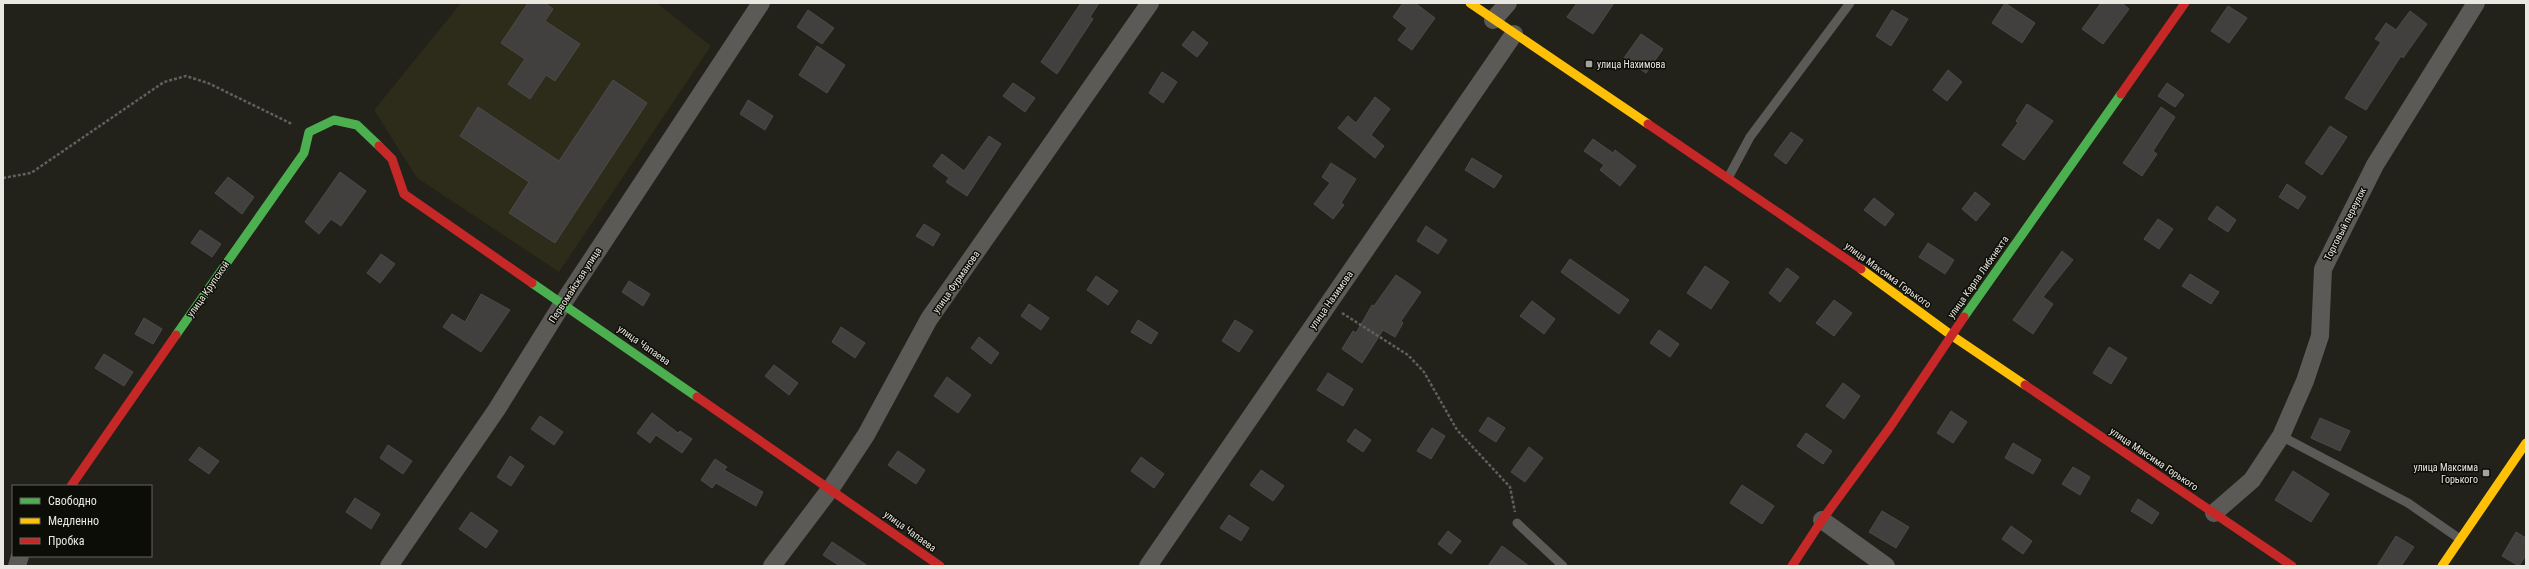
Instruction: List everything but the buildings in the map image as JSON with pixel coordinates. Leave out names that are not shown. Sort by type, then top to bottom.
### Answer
[{"type":"street","name":"Первомайская улица","points":[[389,566],[497,409],[563,303],[761,3]]},
{"type":"street","name":"улица Фурманова","points":[[772,566],[831,488],[866,435],[929,319],[1150,3]]},
{"type":"street","name":"улица Максима Горького","points":[[1470,3],[1877,280],[1951,335],[2292,566]]},
{"type":"street","points":[[1493,20],[1508,3]]},
{"type":"street","name":"улица Карла Либкнехта","points":[[1792,566],[1822,520],[1890,427],[1951,335],[2185,3]]},
{"type":"street","name":"Торговый переулок","points":[[2214,513],[2252,480],[2281,436],[2305,381],[2320,336],[2323,269],[2375,165],[2476,3]]},
{"type":"street","name":"улица Нахимова","points":[[1148,566],[1514,34]]},
{"type":"street","name":"улица Чапаева","points":[[309,132],[334,120],[357,125],[392,159],[404,194],[484,252],[563,303],[831,488],[940,566]]},
{"type":"street","name":"улица Крупской","points":[[72,485],[304,153],[309,132]]},
{"type":"street","points":[[2442,566],[2526,443]]},
{"type":"street","points":[[1822,520],[1886,566]]},
{"type":"lane","points":[[1728,178],[1750,137],[1850,3]]},
{"type":"lane","points":[[2281,436],[2408,503],[2461,540]]},
{"type":"lane","points":[[1517,523],[1563,566]]},
{"type":"path","points":[[3,178],[31,173],[164,82],[186,76],[208,83],[309,132]]},
{"type":"path","points":[[1328,304],[1408,355],[1424,372],[1457,430],[1510,487],[1517,523]]},
{"type":"shaded area","points":[[461,3],[657,3],[711,46],[559,272],[417,178],[374,110]]},
{"type":"traffic: fast","points":[[1964,317],[2121,94]]},
{"type":"traffic: fast","points":[[176,335],[304,153],[309,132],[334,120],[357,125],[379,146]]},
{"type":"traffic: fast","points":[[532,283],[697,397]]},
{"type":"traffic: slow","points":[[1470,3],[1648,124]]},
{"type":"traffic: slow","points":[[1861,269],[1951,335],[2025,385]]},
{"type":"traffic: slow","points":[[2442,566],[2526,443]]},
{"type":"traffic: jam","points":[[2121,94],[2185,3]]},
{"type":"traffic: jam","points":[[1648,124],[1861,269]]},
{"type":"traffic: jam","points":[[379,146],[392,159],[404,194],[532,283]]},
{"type":"traffic: jam","points":[[1792,566],[1822,520],[1890,427],[1964,317]]},
{"type":"traffic: jam","points":[[72,485],[176,335]]},
{"type":"traffic: jam","points":[[2025,385],[2292,566]]},
{"type":"traffic: jam","points":[[697,397],[940,566]]},
{"type":"place","name":"улица Нахимова","points":[[1589,64]]},
{"type":"place","name":"улица Максима Горького","points":[[2486,473]]}]
